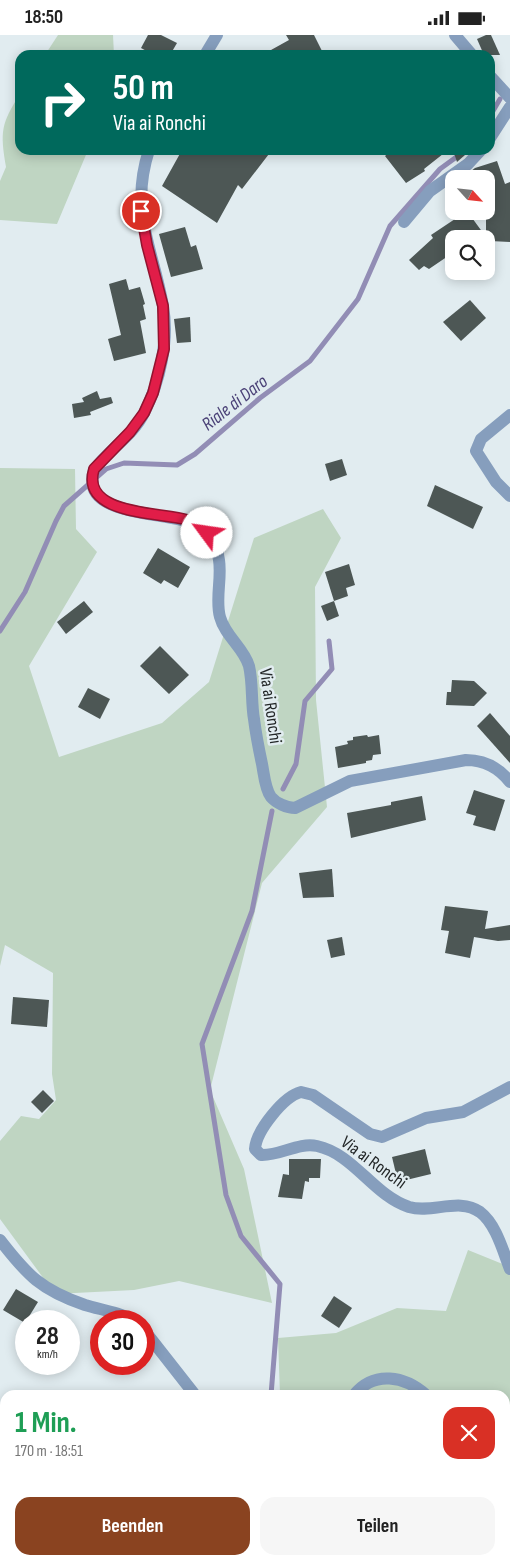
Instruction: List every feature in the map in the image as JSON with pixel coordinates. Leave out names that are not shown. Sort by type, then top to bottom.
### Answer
[{"type":"street","points":[[208,50],[216,35]]},
{"type":"street","points":[[455,35],[468,50]]},
{"type":"street","points":[[495,82],[510,100],[495,128]]},
{"type":"street","name":"Via ai Ronchi","points":[[148,155],[142,180],[141,211],[147,245],[163,306],[164,349],[153,393],[144,413],[130,432],[98,464],[93,481],[100,497],[114,506],[188,521],[207,533],[214,542],[219,562],[220,618],[247,661],[254,720],[268,791],[274,799],[290,808],[295,808],[350,781],[466,760],[483,762],[493,766],[510,783]]},
{"type":"street","points":[[404,222],[430,191],[476,155]]},
{"type":"street","points":[[510,415],[480,439],[476,451],[496,482],[510,496]]},
{"type":"street","name":"Via ai Ronchi","points":[[510,1087],[463,1112],[426,1118],[382,1137],[370,1134],[313,1095],[301,1092],[288,1099],[261,1130],[255,1149],[261,1155],[268,1155],[304,1146],[322,1147],[343,1157],[376,1186],[408,1207],[429,1209],[458,1205],[476,1210],[489,1221],[510,1269]]},
{"type":"street","points":[[0,1240],[22,1269],[34,1280],[67,1298],[101,1310]]},
{"type":"street","points":[[155,1344],[191,1390]]},
{"type":"street","points":[[360,1390],[371,1381],[389,1377],[412,1385],[419,1390]]},
{"type":"green space","points":[[58,35],[113,35],[114,50],[48,50]]},
{"type":"green space","points":[[15,103],[15,155],[86,155],[57,224],[0,220],[0,181],[6,167],[3,136],[9,113]]},
{"type":"green space","points":[[0,468],[75,469],[76,529],[97,552],[29,666],[59,757],[162,723],[209,682],[254,538],[323,509],[341,538],[315,587],[316,700],[327,807],[262,883],[210,1090],[244,1169],[272,1303],[179,1281],[134,1290],[55,1294],[0,1219],[0,1141],[21,1116],[39,1119],[56,1100],[52,1074],[53,973],[5,945],[0,966]]},
{"type":"green space","points":[[468,1250],[510,1267],[510,1390],[280,1390],[278,1338],[336,1333],[397,1308],[446,1311]]},
{"type":"building","points":[[148,35],[161,35],[177,43],[173,50],[145,50],[141,48]]},
{"type":"building","points":[[286,35],[314,35],[322,50],[271,50],[289,40]]},
{"type":"building","points":[[491,35],[500,55],[495,55],[495,50],[482,50],[477,39]]},
{"type":"building","points":[[179,155],[268,155],[242,189],[238,185],[217,223],[162,186]]},
{"type":"building","points":[[442,155],[424,169],[425,171],[406,183],[385,156]]},
{"type":"building","points":[[455,155],[465,155],[457,162]]},
{"type":"building","points":[[497,161],[505,184],[510,182],[510,242],[495,241],[495,230],[486,230],[486,220],[495,220],[495,170],[472,170]]},
{"type":"building","points":[[454,220],[474,220],[481,230],[445,230],[445,258],[429,269],[424,266],[419,270],[409,260],[433,238],[431,235]]},
{"type":"building","points":[[185,227],[191,247],[196,245],[203,269],[171,277],[159,234]]},
{"type":"building","points":[[126,279],[129,290],[140,287],[145,304],[143,305],[146,319],[140,321],[146,353],[114,361],[108,339],[121,335],[109,284]]},
{"type":"building","points":[[470,300],[486,318],[461,341],[443,322]]},
{"type":"building","points":[[190,317],[191,342],[177,343],[174,319]]},
{"type":"building","points":[[97,391],[100,399],[111,397],[113,403],[90,412],[91,415],[74,418],[72,404],[84,402],[82,398]]},
{"type":"building","points":[[342,459],[347,475],[330,481],[325,464]]},
{"type":"building","points":[[435,485],[483,507],[473,529],[427,506]]},
{"type":"building","points":[[158,548],[190,567],[178,588],[164,580],[161,584],[143,573]]},
{"type":"building","points":[[349,564],[355,585],[346,588],[348,596],[334,601],[325,572]]},
{"type":"building","points":[[84,601],[93,612],[66,634],[57,622]]},
{"type":"building","points":[[334,601],[339,616],[327,621],[321,606]]},
{"type":"building","points":[[160,646],[189,675],[169,694],[140,666]]},
{"type":"building","points":[[452,680],[474,681],[487,693],[474,706],[446,705],[447,692],[451,692]]},
{"type":"building","points":[[88,688],[110,699],[100,719],[78,707]]},
{"type":"building","points":[[490,713],[510,736],[510,763],[477,726]]},
{"type":"building","points":[[367,735],[368,737],[379,735],[381,754],[373,755],[372,760],[366,761],[366,763],[338,768],[335,747],[348,744],[347,741],[353,740],[353,737]]},
{"type":"building","points":[[474,790],[505,800],[495,831],[473,825],[476,816],[466,813]]},
{"type":"building","points":[[422,796],[426,820],[351,838],[347,813],[391,805],[391,802]]},
{"type":"building","points":[[332,869],[334,897],[303,898],[299,873]]},
{"type":"building","points":[[445,906],[488,911],[485,929],[510,925],[510,940],[498,941],[474,937],[470,958],[445,953],[449,931],[441,930]]},
{"type":"building","points":[[342,937],[345,955],[331,958],[327,940]]},
{"type":"building","points":[[13,997],[49,1000],[47,1027],[11,1024]]},
{"type":"building","points":[[43,1090],[54,1101],[42,1113],[31,1102]]},
{"type":"building","points":[[425,1149],[431,1174],[398,1182],[392,1157]]},
{"type":"building","points":[[289,1159],[321,1159],[320,1178],[309,1178],[309,1182],[305,1181],[302,1199],[278,1197],[283,1174],[289,1175]]},
{"type":"building","points":[[16,1289],[38,1302],[33,1310],[15,1310],[15,1317],[3,1310]]},
{"type":"building","points":[[334,1296],[352,1308],[339,1328],[321,1316]]},
{"type":"waterway","name":"Riale di Daro","points":[[495,108],[500,99]]},
{"type":"waterway","name":"Riale di Daro","points":[[0,631],[25,592],[64,506],[106,469],[124,463],[177,465],[195,454],[260,398],[310,361],[358,299],[390,226],[440,169],[459,155]]},
{"type":"waterway","points":[[283,789],[296,764],[305,701],[332,669],[329,641]]},
{"type":"waterway","points":[[271,1390],[280,1284],[241,1236],[226,1195],[202,1044],[252,911],[272,811]]},
{"type":"route","points":[[141,211],[147,245],[163,306],[166,337],[164,349],[153,393],[139,422],[98,464],[92,476],[96,491],[100,497],[114,506],[188,521],[198,525],[207,533]]}]
